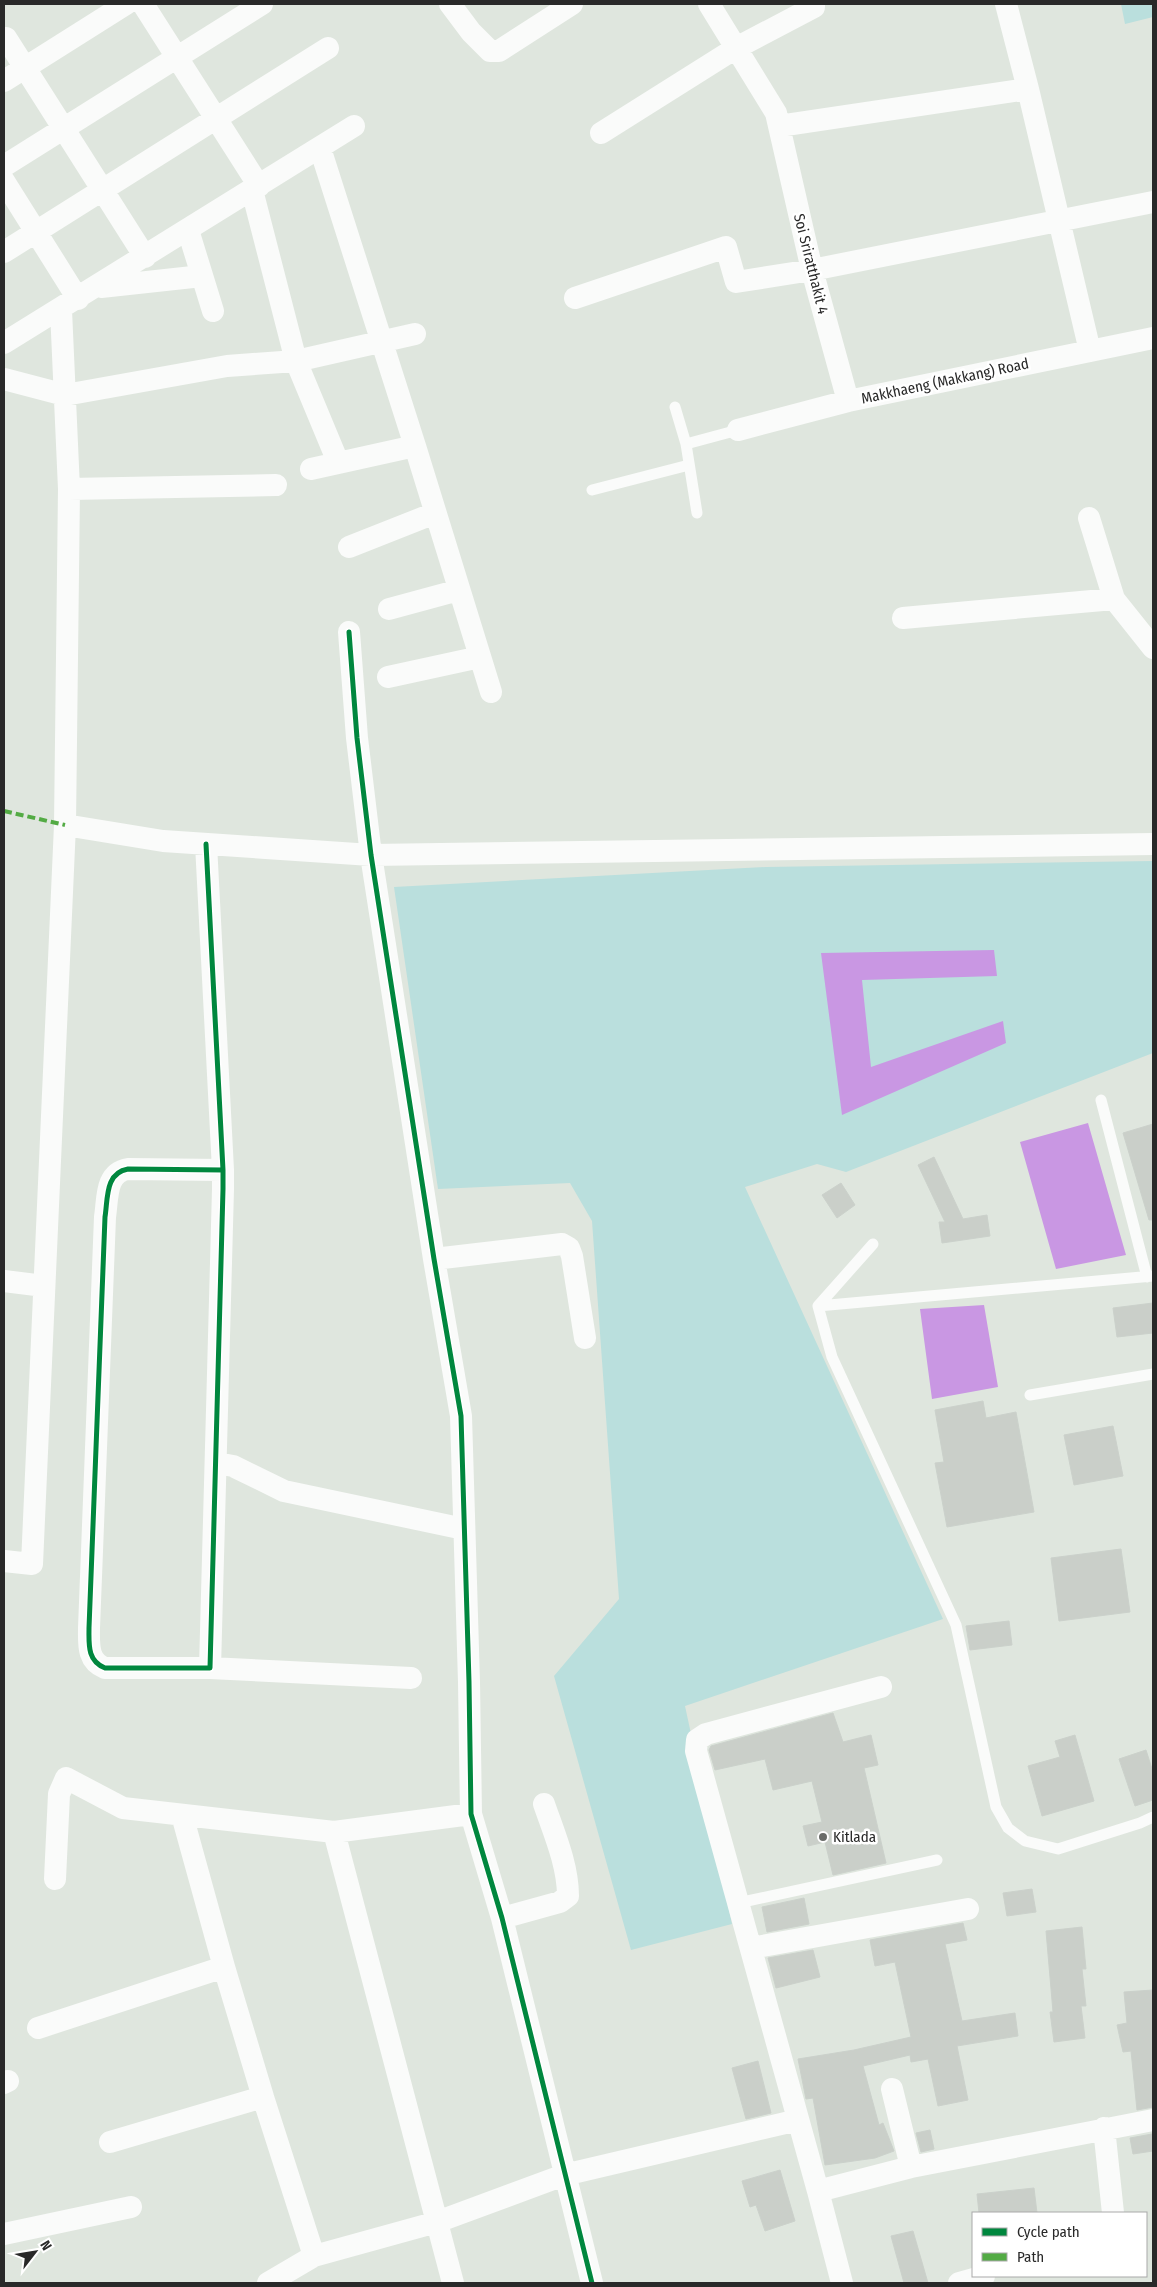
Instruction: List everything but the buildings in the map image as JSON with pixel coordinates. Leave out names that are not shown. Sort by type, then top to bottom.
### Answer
[{"type":"street","points":[[4,81],[126,4]]},
{"type":"street","points":[[143,4],[216,118],[256,188],[296,361],[338,462]]},
{"type":"street","points":[[4,166],[262,4]]},
{"type":"street","points":[[450,4],[490,51],[499,51],[572,4]]},
{"type":"street","name":"Soi Sriratthakit 4","points":[[709,4],[776,113],[812,270],[848,401]]},
{"type":"street","points":[[601,133],[736,48],[814,7],[814,4]]},
{"type":"street","points":[[1006,4],[1090,351]]},
{"type":"street","points":[[6,38],[145,257]]},
{"type":"street","points":[[4,252],[328,48]]},
{"type":"street","points":[[779,126],[1028,89]]},
{"type":"street","points":[[6,337],[78,299],[354,126]]},
{"type":"street","points":[[320,148],[491,692]]},
{"type":"street","points":[[4,181],[78,299],[65,394],[68,489],[65,825],[32,1564],[4,1561]]},
{"type":"street","points":[[575,298],[726,247],[736,282],[812,270],[1058,219],[1153,202]]},
{"type":"street","points":[[188,230],[213,311]]},
{"type":"street","points":[[78,299],[202,276]]},
{"type":"street","points":[[4,378],[65,394],[227,366],[296,361],[415,334]]},
{"type":"street","name":"Makkhaeng (Makkang) Road","points":[[738,430],[848,401],[1153,338]]},
{"type":"street","points":[[311,469],[415,446]]},
{"type":"street","points":[[68,489],[276,485]]},
{"type":"street","points":[[349,547],[436,513]]},
{"type":"street","points":[[1089,518],[1114,599],[1153,648]]},
{"type":"street","points":[[389,609],[459,590]]},
{"type":"street","points":[[903,618],[1114,599]]},
{"type":"street","points":[[349,632],[357,738],[370,855],[434,1259],[461,1416],[471,1814],[502,1918],[592,2283]]},
{"type":"street","points":[[388,677],[480,657]]},
{"type":"street","points":[[65,825],[163,842],[370,855],[1153,844]]},
{"type":"street","points":[[206,844],[223,1170],[217,1463],[210,1668]]},
{"type":"street","points":[[223,1170],[128,1169],[115,1174],[110,1180],[105,1217],[90,1628],[94,1662],[104,1668],[210,1668],[411,1678]]},
{"type":"street","points":[[434,1259],[562,1244],[569,1248],[572,1256],[584,1338]]},
{"type":"street","points":[[4,1281],[44,1286]]},
{"type":"street","points":[[217,1463],[233,1466],[284,1492],[464,1529]]},
{"type":"street","points":[[842,2283],[752,1948],[696,1751],[697,1740],[706,1734],[881,1687]]},
{"type":"street","points":[[55,1879],[59,1794],[66,1778],[123,1808],[334,1832],[471,1814]]},
{"type":"street","points":[[502,1918],[560,1902],[568,1896],[568,1884],[559,1848],[544,1804]]},
{"type":"street","points":[[182,1815],[262,2096],[314,2256]]},
{"type":"street","points":[[334,1832],[453,2283]]},
{"type":"street","points":[[752,1948],[968,1909]]},
{"type":"street","points":[[38,2028],[224,1967]]},
{"type":"street","points":[[892,2088],[912,2167]]},
{"type":"street","points":[[110,2142],[262,2096]]},
{"type":"street","points":[[268,2283],[314,2256],[437,2222],[564,2175],[798,2120]]},
{"type":"street","points":[[818,2191],[912,2167],[1104,2128],[1153,2120]]},
{"type":"street","points":[[1104,2128],[1113,2212]]},
{"type":"street","points":[[4,2234],[131,2207]]},
{"type":"street","points":[[959,2283],[980,2277]]},
{"type":"lane","points":[[675,407],[686,444],[697,513]]},
{"type":"lane","points":[[686,444],[738,430]]},
{"type":"lane","points":[[592,490],[689,465]]},
{"type":"lane","points":[[818,1306],[1150,1276],[1101,1100]]},
{"type":"lane","points":[[818,1306],[873,1244]]},
{"type":"lane","points":[[818,1306],[832,1357],[956,1625],[996,1807],[1008,1828],[1025,1841],[1058,1849],[1140,1823],[1153,1817]]},
{"type":"lane","points":[[1030,1395],[1153,1374]]},
{"type":"lane","points":[[738,1903],[936,1860]]},
{"type":"shaded area","points":[[1121,4],[1153,4],[1153,17],[1125,24]]},
{"type":"shaded area","points":[[1153,861],[1153,1053],[846,1172],[817,1164],[745,1187],[943,1619],[685,1706],[732,1924],[631,1950],[554,1676],[619,1599],[592,1221],[570,1183],[438,1189],[394,887],[766,867]]},
{"type":"shaded area","points":[[994,950],[997,976],[862,980],[871,1067],[1003,1021],[1006,1043],[842,1115],[821,953]]},
{"type":"shaded area","points":[[1088,1123],[1126,1255],[1056,1269],[1020,1142]]},
{"type":"shaded area","points":[[984,1305],[998,1387],[932,1399],[920,1309]]},
{"type":"marked path","points":[[4,811],[65,825]]},
{"type":"cycle path","points":[[349,632],[357,738],[371,855],[434,1259],[461,1416],[471,1814],[502,1918],[592,2283]]},
{"type":"cycle path","points":[[206,844],[223,1170],[210,1668],[105,1668],[99,1665],[92,1656],[89,1646],[89,1634],[105,1217],[109,1187],[115,1176],[121,1171],[128,1169],[223,1170]]},
{"type":"place","name":"Kitlada","points":[[823,1837]]}]
